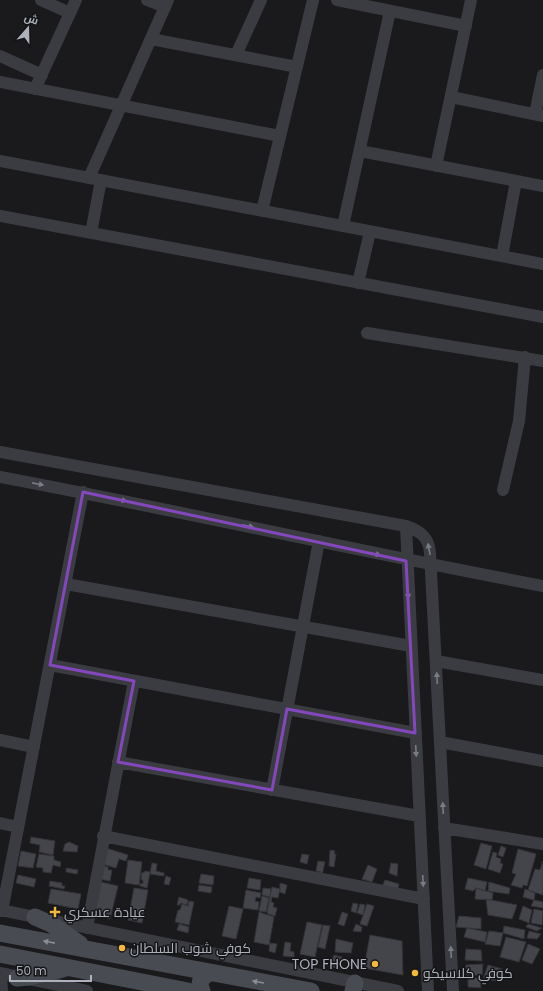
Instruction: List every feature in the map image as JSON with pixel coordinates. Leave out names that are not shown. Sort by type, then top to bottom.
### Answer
[{"type":"main road","points":[[36,917],[51,924],[80,944],[101,952]]},
{"type":"main road","points":[[0,933],[311,991]]},
{"type":"main road","points":[[0,954],[188,991]]},
{"type":"main road","points":[[163,985],[170,978],[171,973],[165,964]]},
{"type":"main road","points":[[6,975],[29,977],[71,968]]},
{"type":"main road","points":[[202,991],[200,985],[201,980],[210,973]]},
{"type":"street","points":[[41,0],[70,13]]},
{"type":"street","points":[[36,89],[76,0]]},
{"type":"street","points":[[91,233],[95,179],[121,105],[166,4],[147,0]]},
{"type":"street","points":[[236,55],[261,0]]},
{"type":"street","points":[[262,211],[313,0]]},
{"type":"street","points":[[337,0],[466,26]]},
{"type":"street","points":[[436,166],[471,0]]},
{"type":"street","points":[[343,226],[390,11]]},
{"type":"street","points":[[151,39],[297,67]]},
{"type":"street","points":[[0,56],[42,75]]},
{"type":"street","points":[[451,98],[539,115],[543,75]]},
{"type":"street","points":[[0,82],[280,136]]},
{"type":"street","points":[[360,151],[543,186]]},
{"type":"street","points":[[0,161],[543,264]]},
{"type":"street","points":[[502,256],[516,181]]},
{"type":"street","points":[[0,216],[543,317]]},
{"type":"street","points":[[358,283],[370,232]]},
{"type":"street","points":[[367,333],[543,361]]},
{"type":"street","points":[[503,490],[519,421],[525,357]]},
{"type":"street","points":[[0,452],[406,526],[423,534],[429,545],[431,565],[453,991]]},
{"type":"street","points":[[0,476],[319,541],[406,561],[543,586]]},
{"type":"street","points":[[83,492],[1,910],[354,987],[398,991]]},
{"type":"street","points":[[406,526],[406,561],[428,991]]},
{"type":"street","points":[[272,790],[319,541]]},
{"type":"street","points":[[66,584],[411,646]]},
{"type":"street","points":[[436,661],[543,680]]},
{"type":"street","points":[[50,665],[415,733]]},
{"type":"street","points":[[87,928],[134,681]]},
{"type":"street","points":[[0,740],[34,747]]},
{"type":"street","points":[[440,742],[543,761]]},
{"type":"street","points":[[118,762],[419,816]]},
{"type":"street","points":[[0,823],[18,827]]},
{"type":"street","points":[[444,828],[543,844]]},
{"type":"street","points":[[104,836],[424,899]]},
{"type":"street","points":[[2,991],[6,975],[87,991]]},
{"type":"highlighted area","points":[[83,492],[406,561],[415,733],[287,709],[272,790],[118,762],[134,681],[50,665]]},
{"type":"building","points":[[31,837],[55,841],[53,855],[39,852],[40,845],[30,843]]},
{"type":"building","points":[[69,842],[78,846],[77,852],[63,851],[65,844]]},
{"type":"building","points":[[481,843],[492,846],[486,869],[474,865]]},
{"type":"building","points":[[501,846],[506,848],[503,857],[498,855]]},
{"type":"building","points":[[106,848],[128,855],[126,861],[119,859],[116,868],[102,864]]},
{"type":"building","points":[[518,849],[536,854],[527,886],[523,885],[522,888],[511,885],[516,874],[512,873]]},
{"type":"building","points":[[330,850],[335,851],[334,854],[336,854],[334,867],[329,866]]},
{"type":"building","points":[[21,851],[36,854],[33,868],[18,866]]},
{"type":"building","points":[[493,852],[497,853],[496,857],[501,859],[500,863],[503,864],[500,873],[488,869]]},
{"type":"building","points":[[39,854],[54,856],[54,860],[61,862],[60,867],[53,865],[51,873],[43,872],[43,868],[36,867]]},
{"type":"building","points":[[302,854],[309,855],[307,864],[300,862]]},
{"type":"building","points":[[128,860],[142,862],[139,885],[125,883]]},
{"type":"building","points":[[318,861],[325,862],[322,875],[320,875],[321,872],[316,871]]},
{"type":"building","points":[[543,861],[543,895],[528,890],[535,869],[540,870]]},
{"type":"building","points":[[152,863],[157,864],[156,871],[164,873],[164,876],[150,874]]},
{"type":"building","points":[[391,863],[398,864],[397,876],[389,873]]},
{"type":"building","points":[[368,865],[377,869],[372,882],[362,879]]},
{"type":"building","points":[[102,866],[108,867],[108,870],[112,870],[110,881],[100,879]]},
{"type":"building","points":[[66,868],[78,870],[77,874],[66,872]]},
{"type":"building","points":[[145,871],[150,872],[147,888],[140,886],[140,883],[143,884],[143,880],[141,880],[142,872],[144,873]]},
{"type":"building","points":[[201,874],[214,876],[213,885],[199,883]]},
{"type":"building","points":[[18,875],[36,879],[34,887],[16,883]]},
{"type":"building","points":[[166,876],[171,878],[169,885],[164,884]]},
{"type":"building","points":[[249,878],[261,880],[260,890],[247,888]]},
{"type":"building","points":[[468,878],[487,882],[485,891],[476,888],[473,891],[465,889]]},
{"type":"building","points":[[385,880],[399,884],[397,891],[382,887]]},
{"type":"building","points":[[50,881],[62,883],[62,886],[65,886],[64,889],[49,886]]},
{"type":"building","points":[[101,882],[118,886],[110,919],[93,914]]},
{"type":"building","points":[[489,882],[510,888],[509,894],[488,891]]},
{"type":"building","points":[[280,883],[287,885],[285,894],[280,892]]},
{"type":"building","points":[[199,885],[212,887],[211,893],[198,891]]},
{"type":"building","points":[[272,887],[280,889],[278,898],[272,897],[271,902],[274,903],[273,907],[277,908],[275,916],[268,914],[267,912]]},
{"type":"building","points":[[134,888],[148,890],[142,923],[128,920]]},
{"type":"building","points":[[263,888],[271,889],[270,897],[262,895]]},
{"type":"building","points":[[476,888],[493,893],[492,900],[475,899]]},
{"type":"building","points":[[51,889],[81,894],[78,909],[48,903]]},
{"type":"building","points":[[525,889],[535,893],[534,900],[523,897]]},
{"type":"building","points":[[246,890],[261,893],[260,898],[256,897],[255,901],[259,902],[258,910],[243,908]]},
{"type":"building","points":[[262,896],[269,898],[266,912],[259,911]]},
{"type":"building","points":[[179,897],[188,900],[187,905],[180,903],[180,905],[177,905]]},
{"type":"building","points":[[486,899],[517,905],[512,919],[488,915]]},
{"type":"building","points":[[534,900],[543,902],[543,908],[531,906]]},
{"type":"building","points":[[189,901],[194,902],[189,925],[175,922],[178,910],[180,910],[182,904],[188,906]]},
{"type":"building","points":[[353,903],[358,904],[356,913],[351,911]]},
{"type":"building","points":[[360,904],[365,905],[363,915],[357,913]]},
{"type":"building","points":[[367,904],[374,906],[367,926],[360,924]]},
{"type":"building","points":[[229,906],[243,909],[236,939],[222,936]]},
{"type":"building","points":[[523,906],[532,910],[529,923],[519,919]]},
{"type":"building","points":[[534,909],[543,911],[542,925],[531,923]]},
{"type":"building","points":[[259,912],[274,917],[269,945],[254,942]]},
{"type":"building","points":[[342,912],[348,914],[344,926],[338,924]]},
{"type":"building","points":[[459,916],[481,918],[481,929],[456,927]]},
{"type":"building","points":[[307,922],[322,925],[315,957],[300,954]]},
{"type":"building","points":[[179,924],[189,927],[188,933],[177,930]]},
{"type":"building","points":[[356,924],[362,927],[361,932],[353,931]]},
{"type":"building","points":[[528,924],[542,928],[537,931],[526,927]]},
{"type":"building","points":[[323,925],[330,926],[325,949],[318,947]]},
{"type":"building","points":[[504,926],[525,930],[524,939],[503,933]]},
{"type":"building","points":[[467,928],[487,932],[485,942],[464,937]]},
{"type":"building","points":[[489,931],[503,933],[500,946],[485,944]]},
{"type":"building","points":[[529,931],[541,934],[537,939],[527,938]]},
{"type":"building","points":[[370,935],[402,941],[403,975],[364,968]]},
{"type":"building","points":[[506,937],[526,942],[519,962],[500,957]]},
{"type":"building","points":[[336,939],[353,943],[351,953],[335,952]]},
{"type":"building","points":[[285,942],[291,943],[290,951],[294,952],[294,957],[283,956]]},
{"type":"building","points":[[270,943],[277,944],[275,953],[269,951]]},
{"type":"building","points":[[528,944],[540,949],[532,964],[522,960]]},
{"type":"building","points":[[466,949],[481,950],[482,961],[465,960]]},
{"type":"building","points":[[334,955],[342,957],[341,969],[329,966]]},
{"type":"building","points":[[483,964],[482,975],[466,975],[466,965]]},
{"type":"building","points":[[488,965],[502,969],[497,981],[483,979]]},
{"type":"building","points":[[468,978],[480,978],[481,988],[468,987]]},
{"type":"place","name":"عيادة عسكري","points":[[55,912]]},
{"type":"place","name":"كوفي شوب السلطان","points":[[122,948]]},
{"type":"place","name":"TOP FHONE","points":[[375,964]]},
{"type":"place","name":"كوفي كلاسيكو","points":[[415,973]]}]
